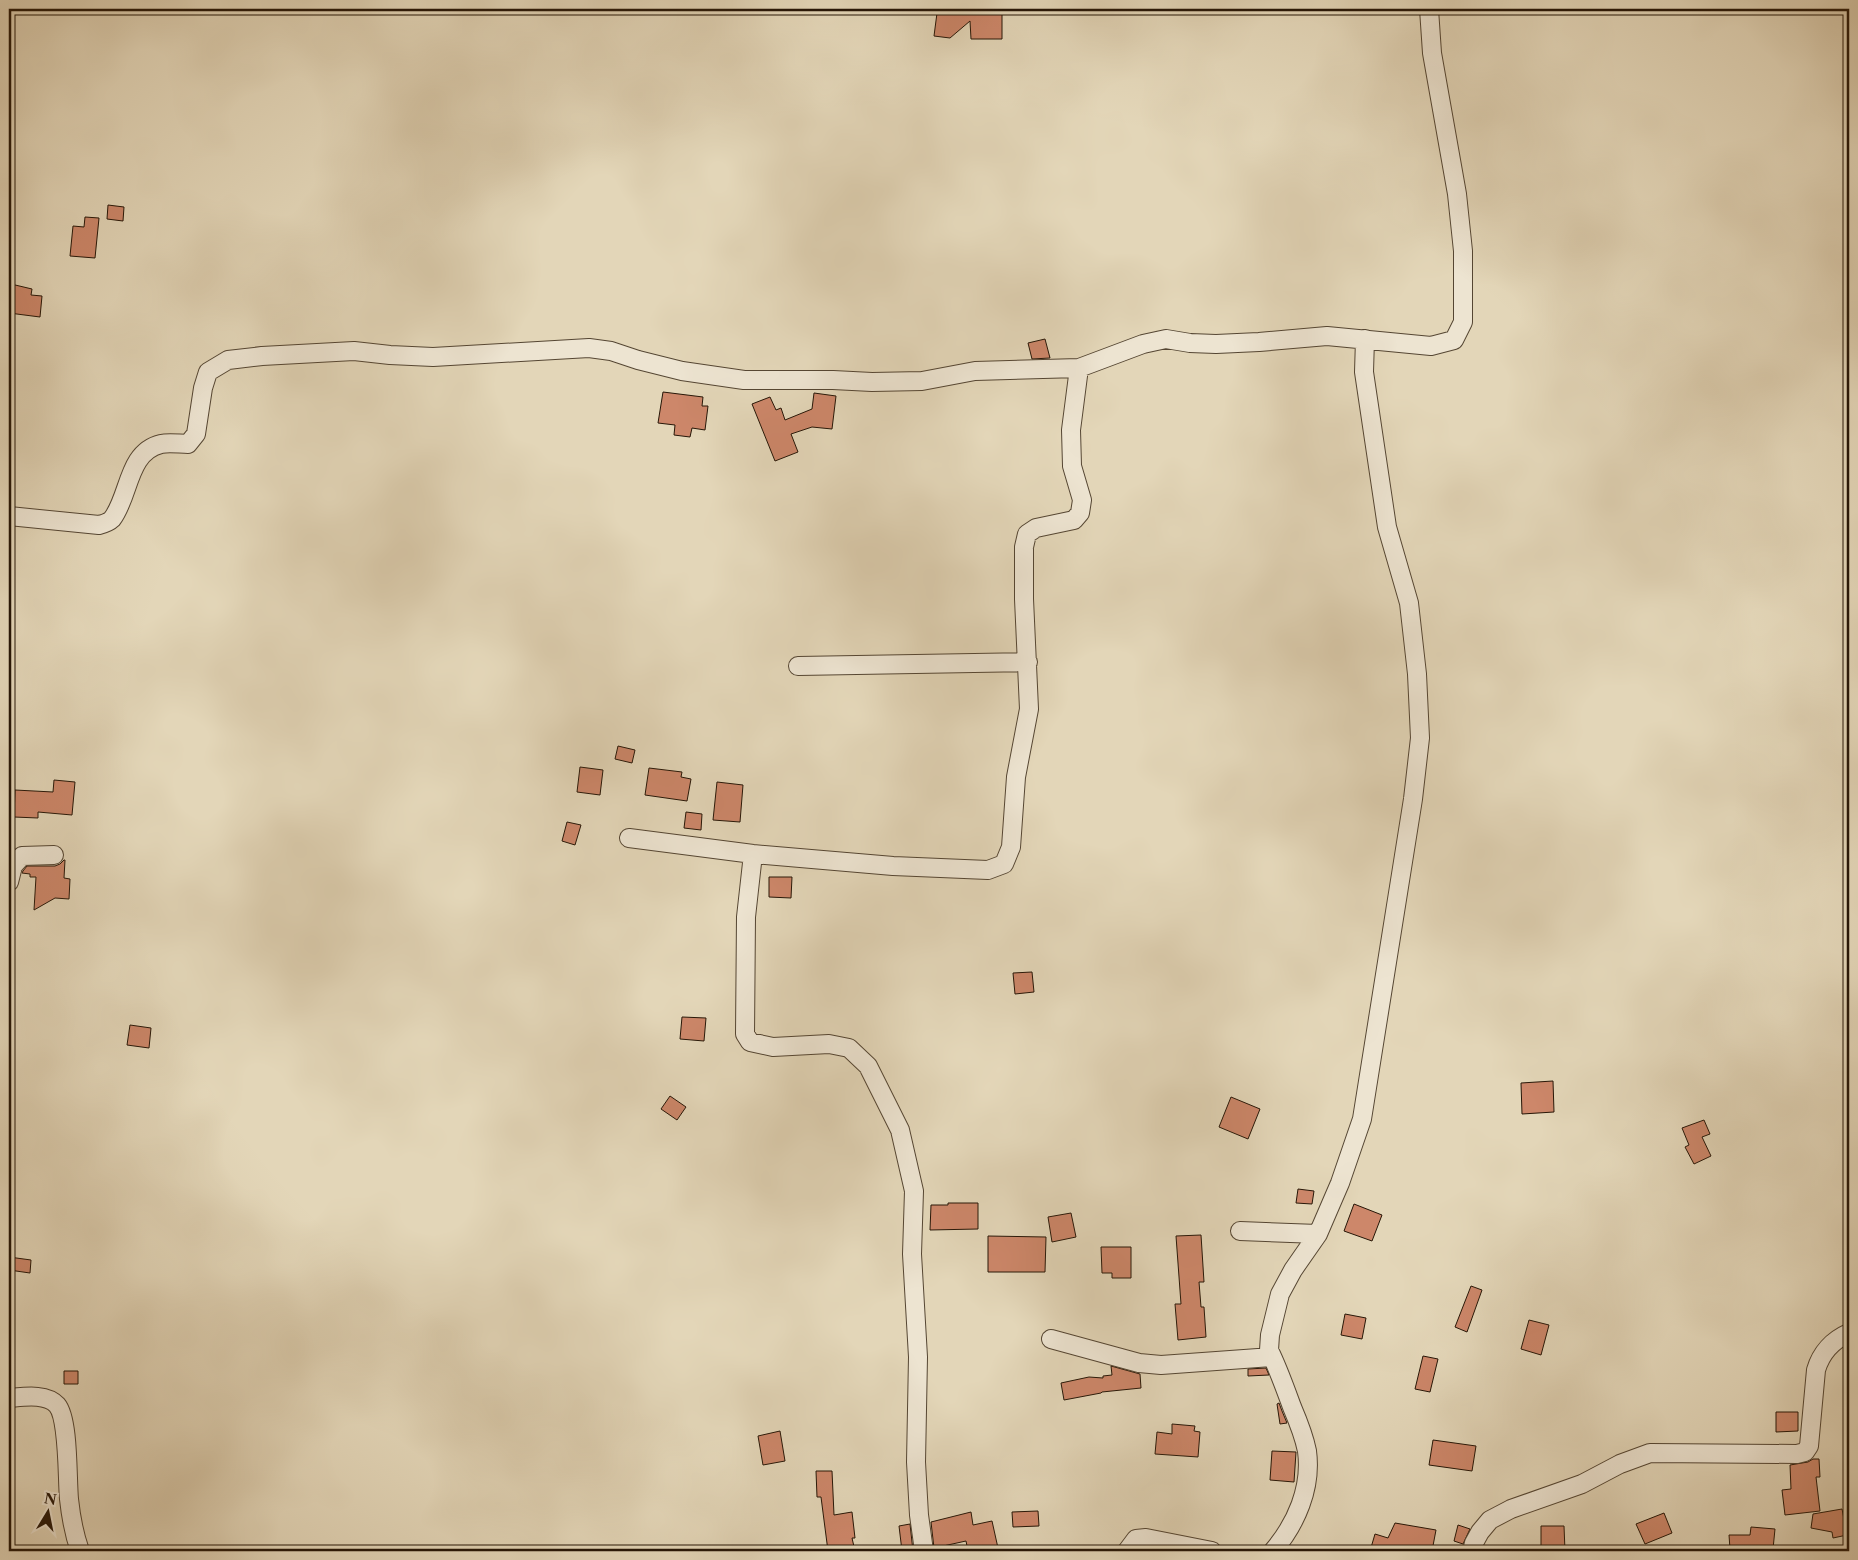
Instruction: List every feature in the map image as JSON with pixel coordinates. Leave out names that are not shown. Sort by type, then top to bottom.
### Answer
[{"type":"street","points":[[9,516],[99,525],[111,520],[120,505],[132,473],[142,454],[161,444],[188,444],[196,434],[202,388],[208,372],[228,360],[262,356],[354,351],[433,357],[589,348],[611,351],[682,371],[744,380],[872,382],[912,381],[975,371],[1079,368],[1143,344],[1166,339],[1190,343],[1216,344],[1327,336],[1431,346],[1454,340],[1463,322],[1463,251],[1457,194],[1432,53],[1429,9]]},
{"type":"street","points":[[1273,1551],[1290,1529],[1297,1515],[1306,1486],[1308,1469],[1307,1451],[1302,1434],[1269,1350],[1270,1335],[1280,1294],[1293,1270],[1318,1234],[1340,1182],[1362,1119],[1413,799],[1420,738],[1417,674],[1409,603],[1387,527],[1364,372],[1365,339]]},
{"type":"street","points":[[629,838],[753,854],[893,866],[988,870],[1004,864],[1011,847],[1016,777],[1030,709],[1024,599],[1024,547],[1027,534],[1036,528],[1074,520],[1080,513],[1082,500],[1072,466],[1071,430],[1079,368]]},
{"type":"street","points":[[798,666],[1028,662]]},
{"type":"street","points":[[753,854],[746,917],[745,1034],[750,1042],[773,1047],[829,1044],[849,1048],[868,1066],[900,1130],[911,1172],[914,1191],[912,1254],[918,1357],[916,1462],[919,1515],[924,1551]]},
{"type":"street","points":[[9,882],[13,866],[22,856],[54,856]]},
{"type":"street","points":[[1240,1231],[1318,1234]]},
{"type":"street","points":[[1472,1551],[1474,1543],[1490,1520],[1511,1508],[1582,1484],[1620,1464],[1650,1454],[1797,1454],[1804,1452],[1809,1446],[1818,1362],[1829,1347],[1849,1334]]},
{"type":"street","points":[[1051,1339],[1139,1364],[1161,1365],[1272,1356]]},
{"type":"street","points":[[9,1398],[45,1398],[56,1404],[64,1417],[70,1506],[73,1530],[80,1551]]},
{"type":"street","points":[[1127,1551],[1136,1539],[1146,1538],[1212,1551]]},
{"type":"building","points":[[944,12],[1002,13],[1002,39],[971,39],[970,21],[950,38],[934,36],[937,13],[944,14]]},
{"type":"building","points":[[108,205],[124,207],[123,221],[107,219]]},
{"type":"building","points":[[85,217],[99,218],[95,258],[70,256],[73,226],[84,227]]},
{"type":"building","points":[[11,284],[32,289],[31,295],[42,296],[40,317],[9,313]]},
{"type":"building","points":[[1045,339],[1050,358],[1032,359],[1028,343]]},
{"type":"building","points":[[663,392],[703,397],[702,406],[708,406],[705,430],[692,428],[690,437],[674,435],[675,425],[658,423]]},
{"type":"building","points":[[814,393],[836,396],[832,429],[812,427],[791,434],[798,452],[775,461],[752,404],[770,397],[776,410],[781,408],[785,420],[812,409]]},
{"type":"building","points":[[618,746],[635,750],[632,763],[615,759]]},
{"type":"building","points":[[580,767],[603,770],[600,795],[577,792]]},
{"type":"building","points":[[649,768],[682,772],[681,777],[691,779],[687,801],[645,795]]},
{"type":"building","points":[[54,780],[75,782],[72,815],[38,812],[38,818],[14,817],[15,790],[53,792]]},
{"type":"building","points":[[717,782],[743,785],[740,822],[713,820]]},
{"type":"building","points":[[686,812],[702,814],[701,830],[684,828]]},
{"type":"building","points":[[567,822],[581,825],[575,845],[562,841]]},
{"type":"building","points":[[64,860],[64,878],[70,879],[69,899],[55,898],[34,910],[36,877],[30,877],[30,874],[22,873],[23,871],[27,866],[55,866]]},
{"type":"building","points":[[769,877],[792,877],[791,898],[769,897]]},
{"type":"building","points":[[1032,972],[1034,992],[1015,994],[1013,973]]},
{"type":"building","points":[[682,1017],[706,1018],[704,1041],[680,1039]]},
{"type":"building","points":[[130,1025],[151,1028],[149,1048],[127,1045]]},
{"type":"building","points":[[1553,1081],[1554,1112],[1522,1114],[1521,1083]]},
{"type":"building","points":[[670,1096],[686,1107],[677,1120],[661,1109]]},
{"type":"building","points":[[1231,1097],[1260,1109],[1248,1139],[1219,1127]]},
{"type":"building","points":[[1704,1120],[1710,1134],[1702,1137],[1711,1156],[1694,1164],[1685,1147],[1689,1145],[1682,1128]]},
{"type":"building","points":[[1298,1189],[1314,1191],[1312,1204],[1296,1203]]},
{"type":"building","points":[[948,1203],[978,1203],[978,1229],[930,1230],[931,1205],[948,1205]]},
{"type":"building","points":[[1354,1204],[1382,1215],[1372,1241],[1344,1231]]},
{"type":"building","points":[[1071,1213],[1076,1237],[1052,1242],[1048,1217]]},
{"type":"building","points":[[1201,1235],[1204,1282],[1199,1282],[1201,1307],[1204,1307],[1206,1337],[1178,1340],[1175,1304],[1181,1304],[1176,1236]]},
{"type":"building","points":[[988,1236],[1046,1237],[1045,1272],[988,1272]]},
{"type":"building","points":[[1101,1247],[1131,1247],[1131,1278],[1112,1278],[1112,1273],[1102,1273]]},
{"type":"building","points":[[9,1257],[31,1260],[30,1273],[9,1270]]},
{"type":"building","points":[[1471,1286],[1482,1290],[1467,1332],[1455,1327]]},
{"type":"building","points":[[1345,1314],[1366,1318],[1362,1339],[1341,1335]]},
{"type":"building","points":[[1529,1320],[1549,1325],[1541,1355],[1521,1349]]},
{"type":"building","points":[[1423,1356],[1438,1359],[1430,1392],[1415,1389]]},
{"type":"building","points":[[1111,1366],[1140,1374],[1141,1388],[1102,1392],[1064,1400],[1061,1383],[1089,1377],[1103,1378],[1103,1376],[1112,1375]]},
{"type":"building","points":[[1266,1368],[1269,1375],[1248,1376],[1248,1369]]},
{"type":"building","points":[[64,1371],[78,1371],[78,1384],[64,1384]]},
{"type":"building","points":[[1279,1403],[1287,1423],[1280,1424],[1277,1404]]},
{"type":"building","points":[[1776,1412],[1798,1412],[1798,1431],[1776,1432]]},
{"type":"building","points":[[1172,1424],[1195,1426],[1194,1431],[1200,1432],[1198,1457],[1155,1454],[1157,1432],[1172,1434]]},
{"type":"building","points":[[780,1431],[785,1461],[763,1465],[758,1436]]},
{"type":"building","points":[[1433,1440],[1476,1446],[1472,1471],[1429,1465]]},
{"type":"building","points":[[1272,1451],[1296,1452],[1294,1482],[1270,1480]]},
{"type":"building","points":[[1813,1459],[1819,1459],[1820,1477],[1816,1477],[1820,1511],[1785,1515],[1782,1490],[1791,1489],[1790,1465],[1808,1462]]},
{"type":"building","points":[[816,1471],[832,1471],[834,1515],[852,1512],[855,1538],[852,1538],[855,1551],[828,1551],[821,1497],[817,1497]]},
{"type":"building","points":[[1842,1509],[1847,1535],[1833,1538],[1832,1532],[1811,1528],[1813,1514]]},
{"type":"building","points":[[1038,1511],[1039,1526],[1013,1527],[1012,1512]]},
{"type":"building","points":[[971,1512],[973,1525],[992,1521],[998,1548],[968,1551],[966,1541],[934,1548],[931,1522]]},
{"type":"building","points":[[1664,1513],[1672,1533],[1645,1544],[1636,1524]]},
{"type":"building","points":[[1395,1523],[1436,1530],[1432,1551],[1370,1551],[1375,1534],[1388,1538]]},
{"type":"building","points":[[910,1524],[913,1551],[902,1551],[899,1526]]},
{"type":"building","points":[[1458,1525],[1470,1529],[1463,1544],[1454,1541]]},
{"type":"building","points":[[1541,1526],[1564,1526],[1565,1551],[1541,1551]]},
{"type":"building","points":[[1751,1527],[1775,1529],[1773,1549],[1730,1549],[1729,1535],[1750,1535]]}]
